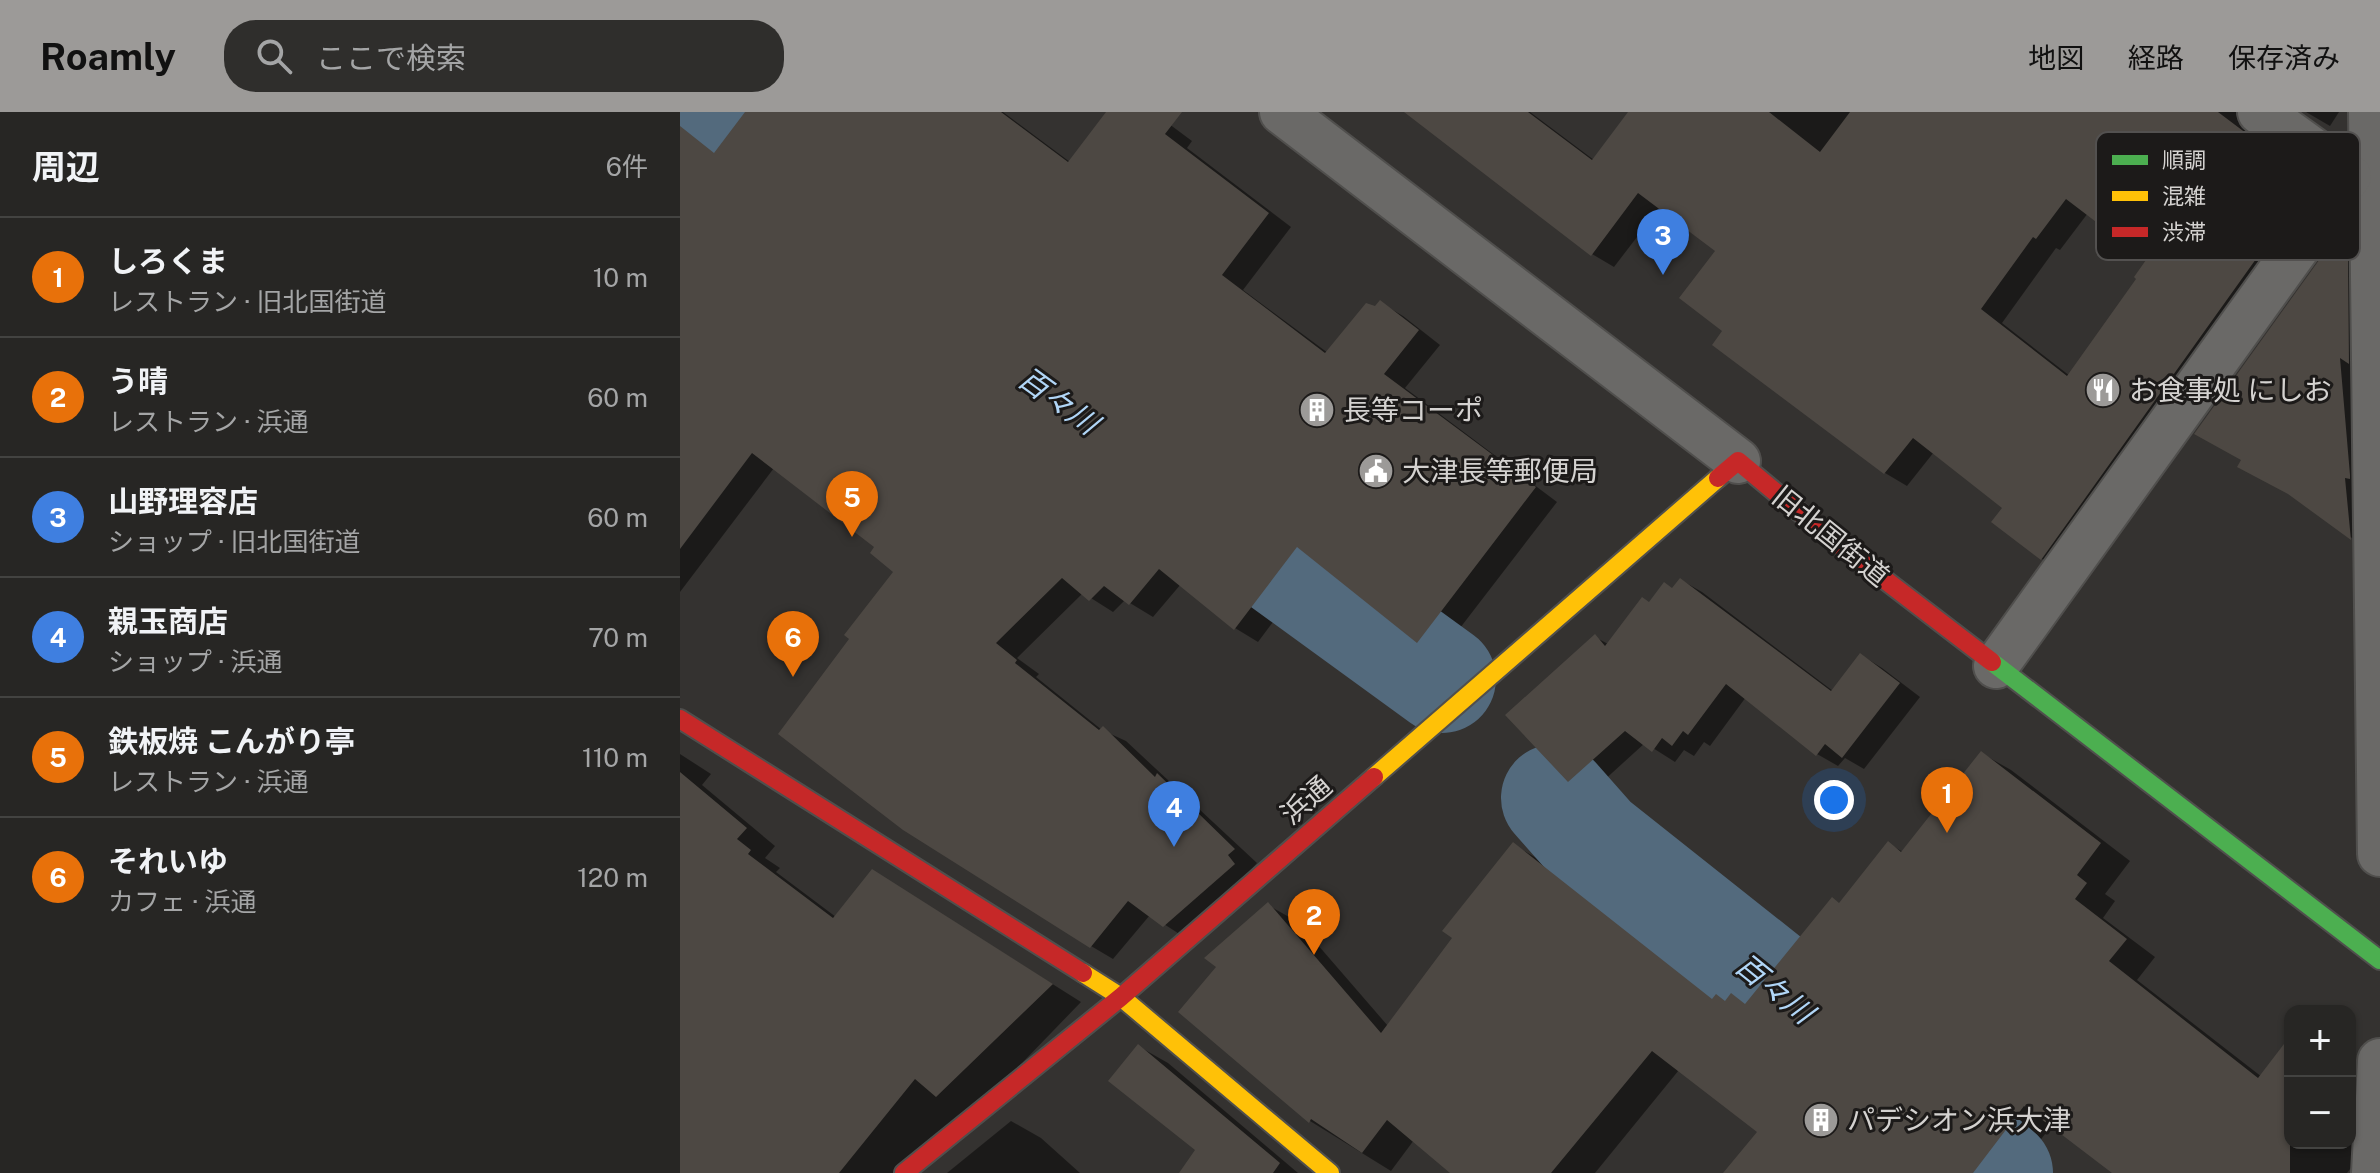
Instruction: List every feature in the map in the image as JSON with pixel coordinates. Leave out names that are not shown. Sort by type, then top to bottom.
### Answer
[{"type":"street","name":"旧北国街道","points":[[1282,112],[1738,461],[1833,540],[2380,960]]},
{"type":"street","points":[[2260,112],[2289,132]]},
{"type":"street","points":[[2371,112],[2367,185],[2380,854]]},
{"type":"street","points":[[1996,666],[2309,260]]},
{"type":"street","name":"浜通","points":[[904,1173],[1121,997],[1738,461]]},
{"type":"street","points":[[680,719],[1121,997],[1330,1173]]},
{"type":"street","points":[[2374,1173],[2380,1061]]},
{"type":"building","points":[[745,112],[1001,112],[1068,162],[1106,112],[1182,112],[1165,134],[1269,213],[1222,275],[1325,353],[1366,303],[1375,306],[1380,300],[1419,330],[1384,374],[1536,487],[1417,643],[1297,547],[1234,630],[1159,569],[1129,605],[1104,586],[1089,601],[1062,578],[996,643],[1017,660],[1015,663],[1099,730],[1103,726],[1155,777],[1157,773],[1235,849],[1228,855],[1235,864],[1163,927],[1128,901],[1090,948],[903,830],[778,734],[849,639],[844,635],[893,572],[870,553],[874,547],[752,453],[680,549],[680,126],[714,153]]},
{"type":"building","points":[[1404,112],[1528,112],[1592,160],[1628,112],[1769,112],[1820,152],[1850,112],[2218,112],[2245,132],[2096,132],[2096,222],[2066,199],[2036,239],[2033,237],[1981,309],[2067,376],[2136,279],[2134,277],[2146,260],[2255,260],[2041,560],[1991,522],[2002,508],[1913,438],[1884,474],[1712,345],[1722,331],[1679,298],[1715,251],[1638,193],[1591,256]]},
{"type":"building","points":[[2319,260],[2348,260],[2349,364],[2340,358],[2350,475],[2350,479],[2345,478],[2351,540],[2288,494],[2237,467],[2241,460],[2194,434]]},
{"type":"building","points":[[1680,578],[1831,691],[1860,653],[1900,683],[1842,758],[1825,744],[1816,756],[1726,684],[1688,735],[1683,731],[1672,746],[1662,738],[1652,752],[1625,731],[1568,782],[1505,715],[1595,634],[1605,646],[1642,597],[1649,602],[1664,582],[1672,588]]},
{"type":"building","points":[[1981,751],[2101,843],[2077,875],[2087,883],[2075,899],[2127,939],[2109,961],[2258,1078],[2284,1044],[2284,1149],[2290,1149],[2290,1173],[2112,1173],[2024,1106],[1973,1173],[1723,1173],[1757,1132],[1652,1051],[1551,1173],[1450,1173],[1387,1120],[1362,1153],[1311,1119],[1309,1123],[1178,1012],[1216,967],[1204,958],[1268,902],[1381,1033],[1452,938],[1442,931],[1513,842],[1712,999],[1716,994],[1725,1001],[1731,993],[1745,1004],[1832,897],[1839,903],[1888,841],[1901,852]]},
{"type":"building","points":[[680,772],[747,828],[737,839],[751,850],[748,854],[833,918],[872,869],[1053,984],[936,1097],[915,1079],[839,1173],[680,1173]]},
{"type":"building","points":[[1138,1044],[1280,1163],[1273,1173],[1179,1173],[1195,1150],[1108,1081]]},
{"type":"waterway","name":"百々川","points":[[680,114],[837,237]]},
{"type":"waterway","name":"百々川","points":[[1164,477],[1442,679]]},
{"type":"waterway","name":"百々川","points":[[1555,798],[1593,841],[1767,979],[1999,1173]]},
{"type":"traffic: fast","points":[[1992,662],[2380,960]]},
{"type":"traffic: slow","points":[[1374,777],[1718,478]]},
{"type":"traffic: slow","points":[[1083,973],[1121,997],[1330,1173]]},
{"type":"traffic: jam","points":[[1718,478],[1738,461],[1833,540],[1992,662]]},
{"type":"traffic: jam","points":[[680,719],[1083,973]]},
{"type":"traffic: jam","points":[[904,1173],[1121,997],[1374,777]]},
{"type":"place","name":"山野理容店","points":[[1663,275]]},
{"type":"place","name":"お食事処 にしお","points":[[2103,390]]},
{"type":"place","name":"長等コーポ","points":[[1317,410]]},
{"type":"place","name":"大津長等郵便局","points":[[1376,471]]},
{"type":"place","name":"鉄板焼 こんがり亭","points":[[852,537]]},
{"type":"place","name":"それいゆ","points":[[793,677]]},
{"type":"place","name":"しろくま","points":[[1947,833]]},
{"type":"place","name":"親玉商店","points":[[1174,847]]},
{"type":"place","name":"う晴","points":[[1314,955]]},
{"type":"place","name":"パデシオン浜大津","points":[[1821,1120]]}]
